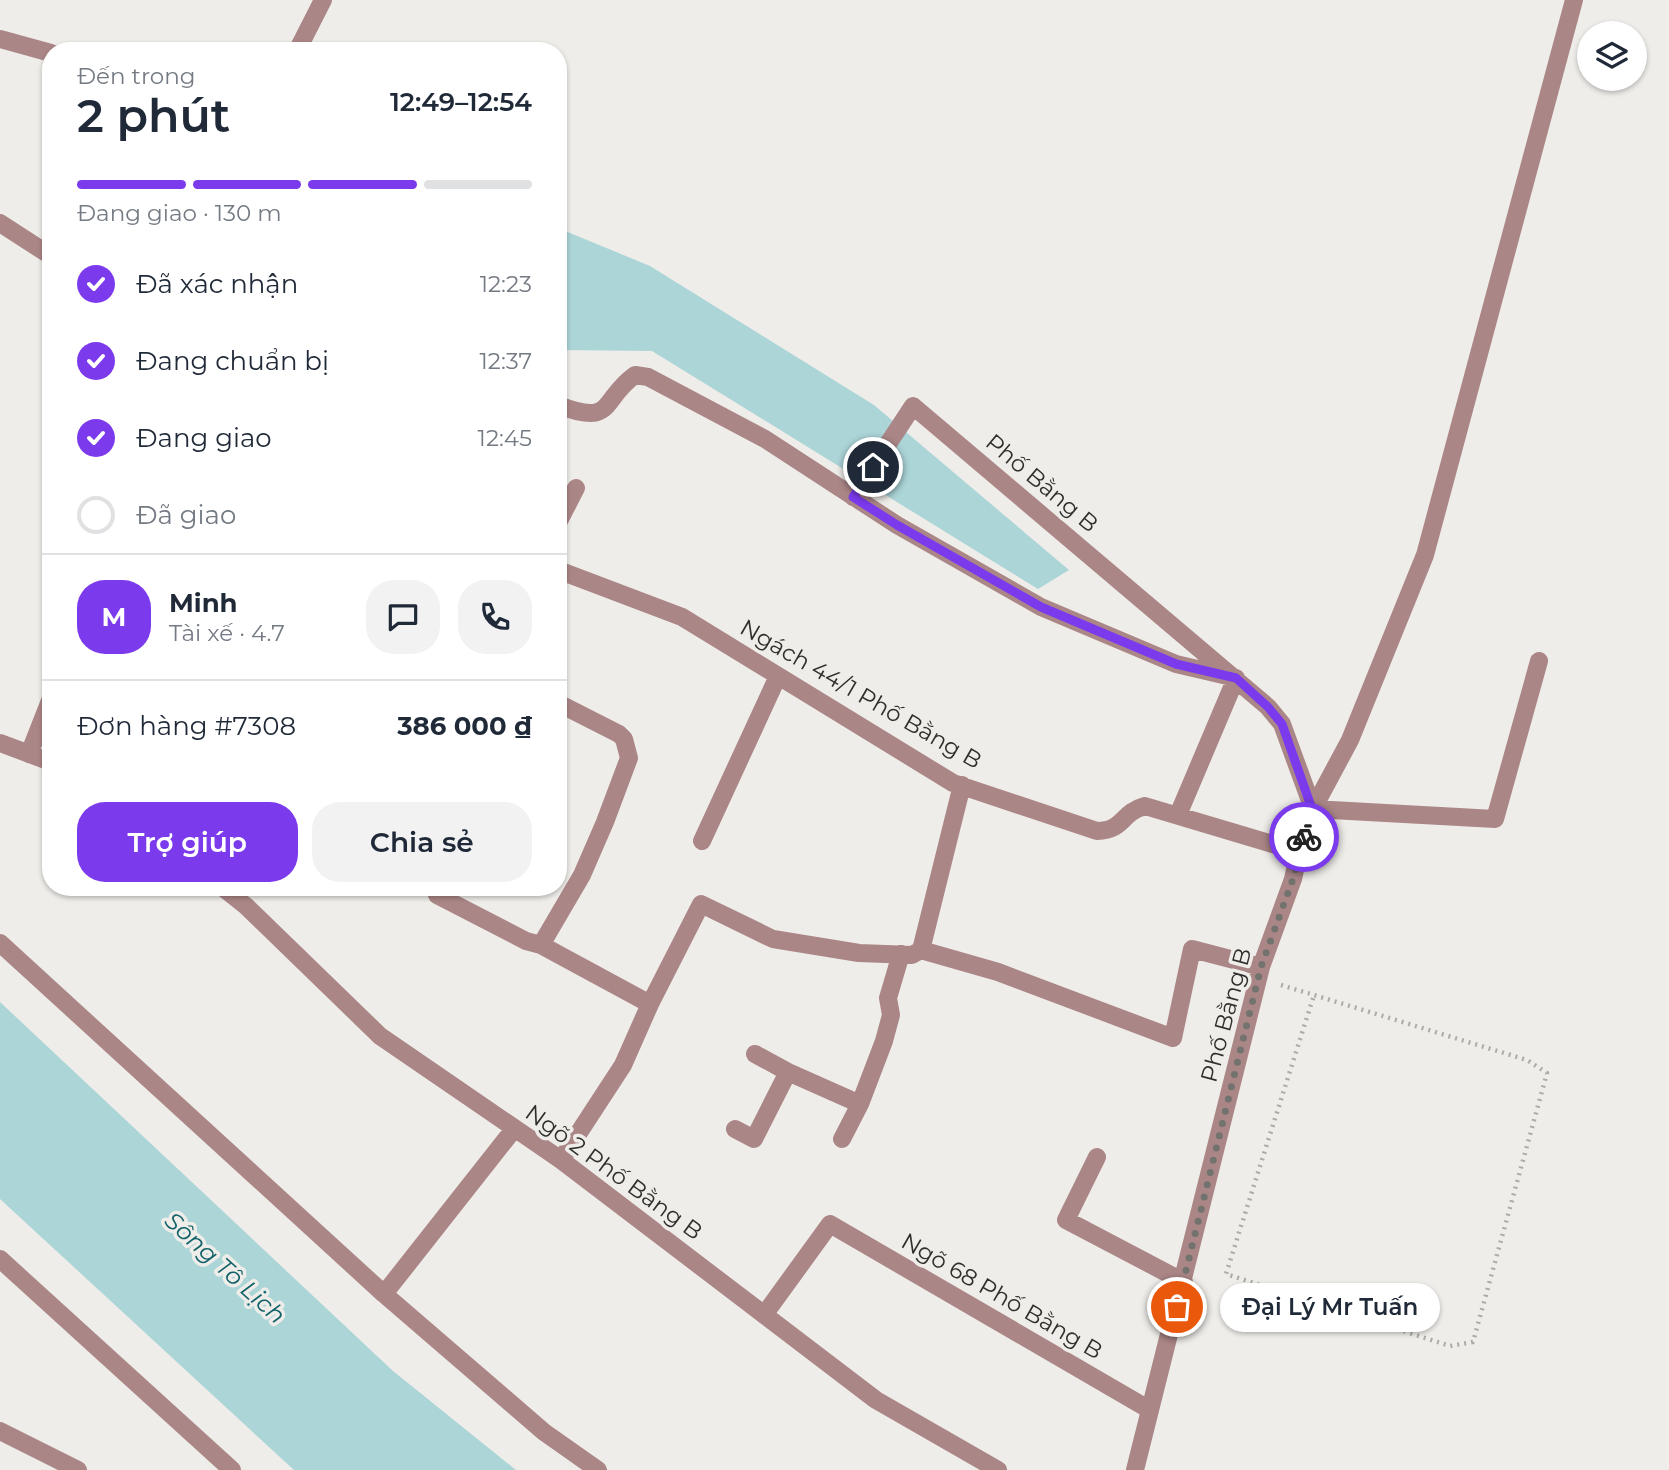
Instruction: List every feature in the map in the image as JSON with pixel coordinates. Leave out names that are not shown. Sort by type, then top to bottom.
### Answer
[{"type":"street","points":[[301,42],[323,0]]},
{"type":"street","points":[[1539,661],[1495,819],[1312,809],[1350,740],[1425,555],[1574,0]]},
{"type":"street","points":[[0,39],[42,51]]},
{"type":"street","points":[[0,223],[42,251]]},
{"type":"street","points":[[567,408],[585,414],[607,408],[635,376],[648,377],[765,439],[855,494],[897,525],[1041,607],[1176,664],[1236,678],[1178,815]]},
{"type":"street","name":"Phố Bằng B","points":[[855,494],[913,406],[1268,707],[1282,724],[1312,809],[1293,879],[1260,972],[1135,1470]]},
{"type":"street","points":[[567,506],[576,488]]},
{"type":"street","name":"Ngách 44/1 Phố Bằng B","points":[[567,573],[682,617],[953,783],[1097,831],[1110,831],[1131,810],[1145,806],[1299,852]]},
{"type":"street","points":[[702,841],[778,676]]},
{"type":"street","points":[[541,945],[582,875],[606,822],[629,754],[624,739],[619,734],[567,708]]},
{"type":"street","points":[[29,754],[42,721]]},
{"type":"street","points":[[0,743],[42,759]]},
{"type":"street","points":[[921,950],[962,785]]},
{"type":"street","name":"Ngõ 2 Phố Bằng B","points":[[233,896],[380,1036],[561,1160],[876,1400],[998,1470]]},
{"type":"street","points":[[439,896],[526,942],[541,945],[650,1004]]},
{"type":"street","points":[[561,1160],[624,1065],[650,1004],[701,904],[773,939],[859,953],[912,955],[921,950],[976,965],[1172,1038],[1192,949],[1260,972]]},
{"type":"street","points":[[0,943],[384,1294],[544,1432],[598,1470]]},
{"type":"street","points":[[842,1139],[860,1104],[890,1021],[888,998],[901,954]]},
{"type":"street","points":[[755,1054],[860,1104]]},
{"type":"street","points":[[735,1129],[754,1139],[788,1072]]},
{"type":"street","points":[[384,1294],[514,1129]]},
{"type":"street","points":[[1097,1157],[1066,1220],[1184,1282]]},
{"type":"street","name":"Ngõ 68 Phố Bằng B","points":[[764,1315],[830,1224],[1150,1410]]},
{"type":"street","points":[[0,1259],[232,1470]]},
{"type":"street","points":[[2,1436],[78,1470]]},
{"type":"path","points":[[1260,972],[1314,995],[1527,1060],[1547,1073],[1473,1342],[1450,1346],[1226,1274],[1314,995]]},
{"type":"water","points":[[567,232],[650,266],[874,405],[1069,570],[1038,589],[652,351],[567,350]]},
{"type":"water","name":"Sông Tô Lịch","points":[[0,1002],[393,1371],[516,1470],[294,1470],[0,1199]]},
{"type":"way so far","points":[[1177,1307],[1261,967],[1293,879],[1304,837]]},
{"type":"place","name":"Đại Lý Mr Tuấn","points":[[1177,1307]]},
{"type":"route","points":[[873,467],[853,497],[897,525],[1041,607],[1176,664],[1236,678],[1268,707],[1282,724],[1312,809],[1304,837]]}]
